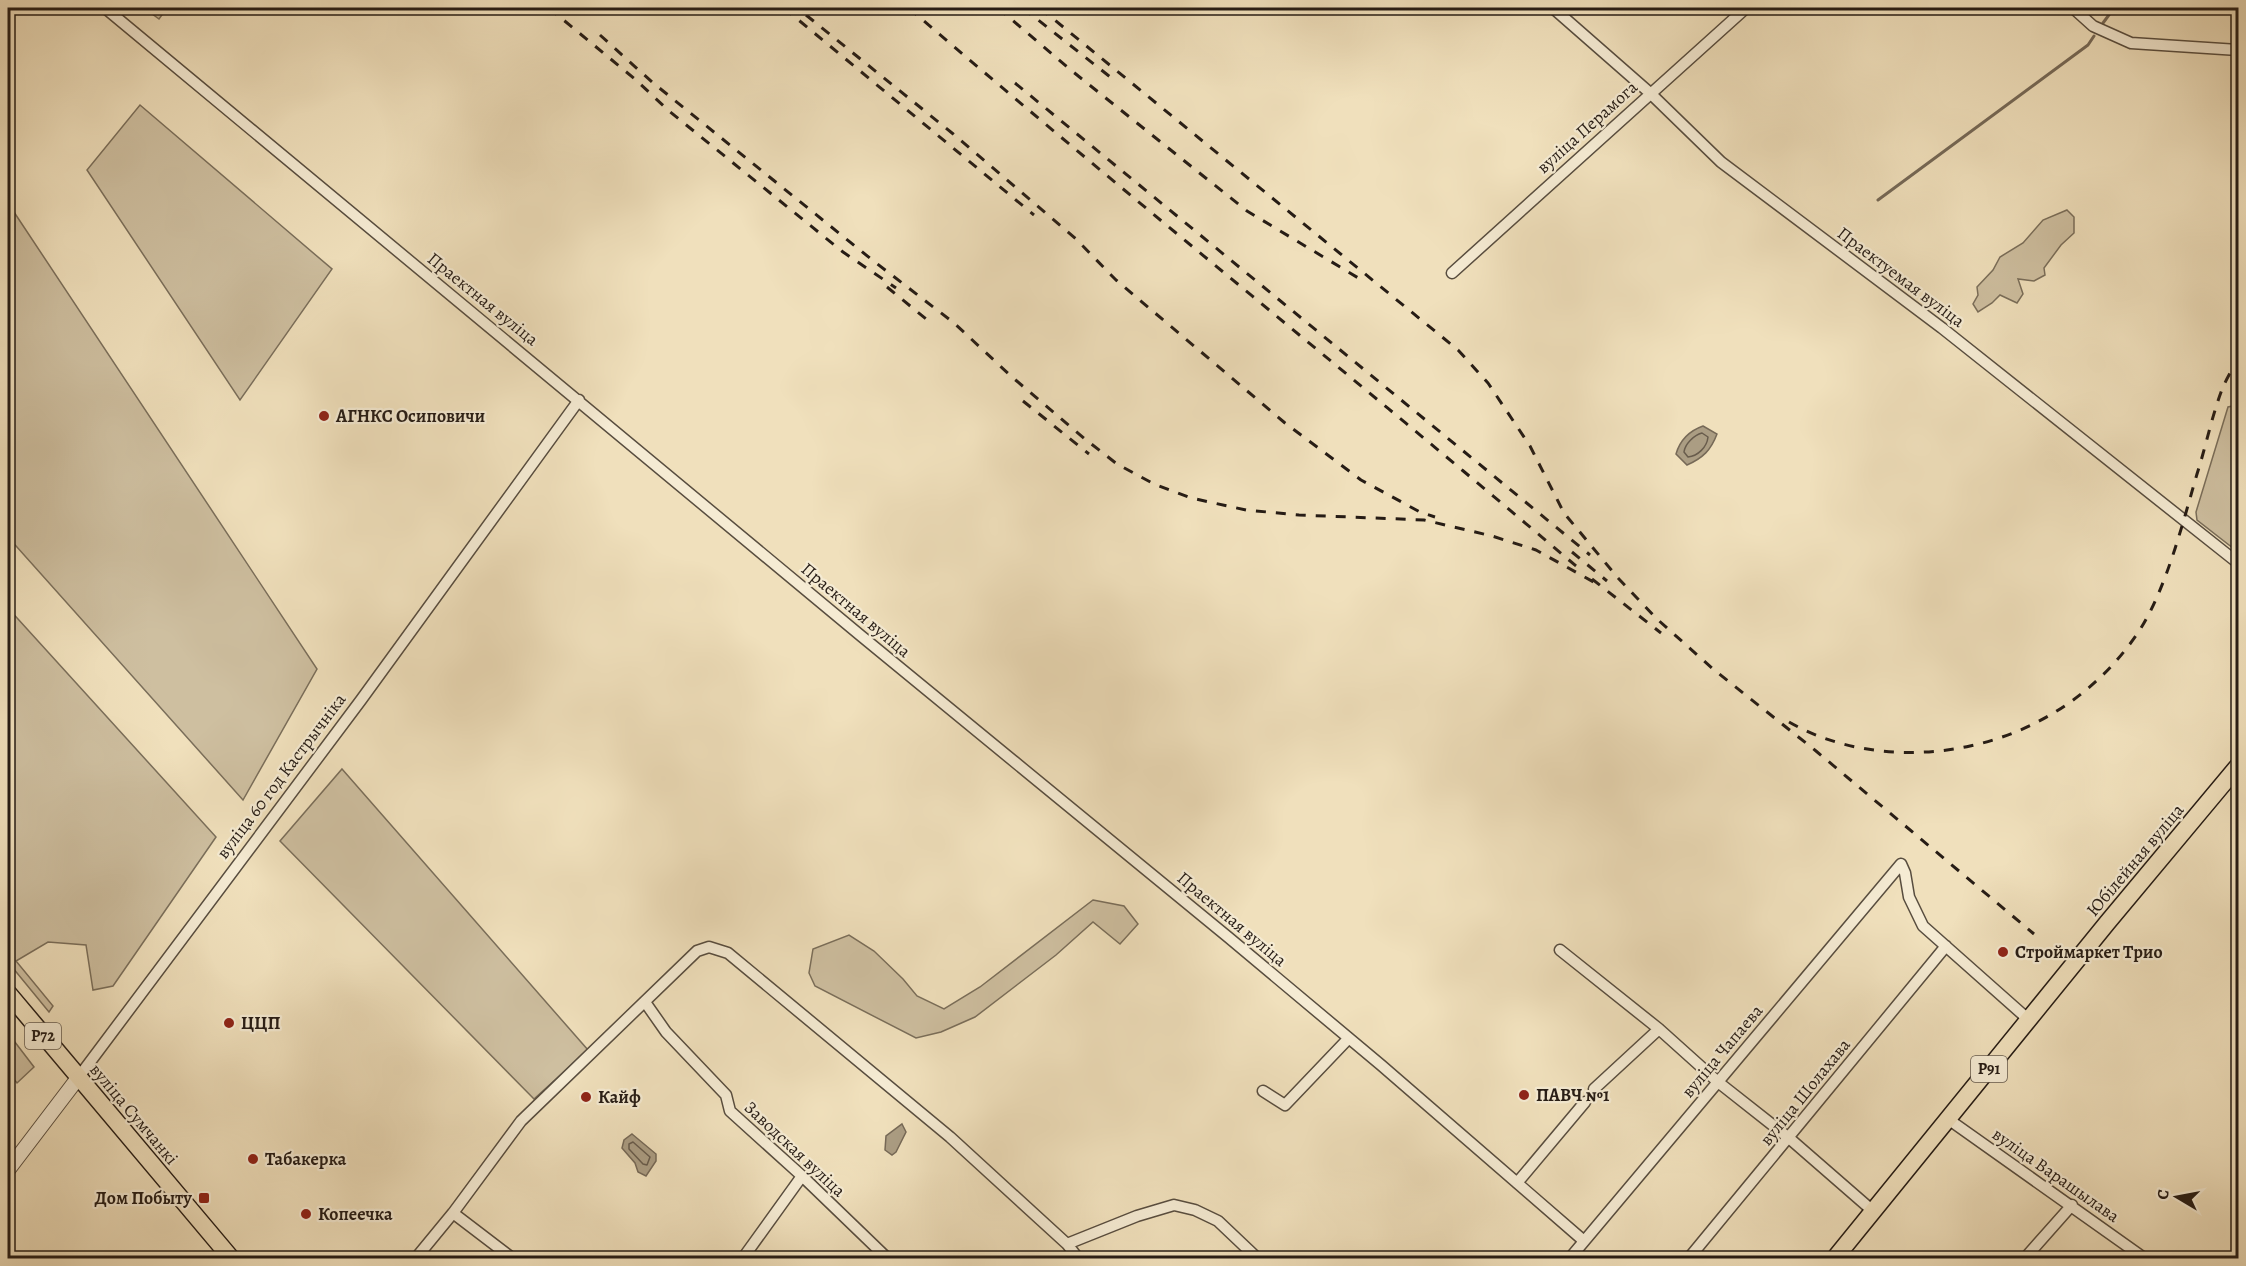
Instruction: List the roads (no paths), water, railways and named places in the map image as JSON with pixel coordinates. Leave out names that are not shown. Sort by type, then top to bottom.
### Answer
[{"type":"main road","name":"Юбілейная вуліца","points":[[1835,1258],[2238,766]]},
{"type":"main road","name":"вуліца Сумчанкі","points":[[8,993],[231,1258]]},
{"type":"street","name":"Праектная вуліца","points":[[105,8],[929,692],[1228,937],[1584,1241]]},
{"type":"street","name":"Праектуемая вуліца","points":[[1553,8],[1650,93],[1721,162],[1951,335],[2238,563]]},
{"type":"street","name":"вуліца Перамога","points":[[1452,273],[1746,8]]},
{"type":"street","points":[[2073,8],[2093,26],[2130,43],[2238,50]]},
{"type":"street","name":"вуліца 60 год Кастрычніка","points":[[8,1170],[361,700],[579,400]]},
{"type":"street","name":"вуліца Чапаева","points":[[1570,1258],[1901,864],[1909,897],[1923,926],[1946,946]]},
{"type":"street","points":[[1946,946],[2029,1020]]},
{"type":"street","name":"вуліца Шолахава","points":[[1689,1258],[1946,946]]},
{"type":"street","points":[[416,1258],[453,1213],[520,1121],[697,951],[709,947],[728,953],[950,1137],[1067,1244],[1078,1258]]},
{"type":"street","points":[[1560,950],[1659,1029],[1718,1082],[1874,1212]]},
{"type":"street","name":"Заводская вуліца","points":[[645,1002],[666,1032],[726,1095],[730,1111],[802,1176],[886,1258]]},
{"type":"street","points":[[1594,1089],[1659,1029]]},
{"type":"street","points":[[1263,1092],[1285,1106],[1348,1039]]},
{"type":"street","points":[[1517,1183],[1585,1102]]},
{"type":"street","name":"вуліца Варашылава","points":[[1948,1119],[2144,1258]]},
{"type":"street","points":[[743,1258],[802,1176]]},
{"type":"street","points":[[1067,1244],[1137,1216],[1174,1205],[1195,1210],[1218,1221],[1257,1258]]},
{"type":"street","points":[[2025,1258],[2072,1205]]},
{"type":"street","points":[[453,1213],[512,1258]]},
{"type":"water","points":[[1703,426],[1717,434],[1706,453],[1687,465],[1676,454],[1680,444],[1693,431]]},
{"type":"water","points":[[902,1124],[906,1132],[896,1152],[892,1155],[885,1150],[886,1136]]},
{"type":"water","points":[[632,1134],[656,1154],[656,1161],[646,1176],[638,1172],[635,1163],[622,1148],[624,1140]]},
{"type":"waterway","points":[[2103,23],[2114,8]]},
{"type":"waterway","points":[[1878,200],[2088,45],[2094,36]]},
{"type":"railway","points":[[549,8],[636,80],[669,111],[843,252],[896,288]]},
{"type":"railway","points":[[784,8],[1034,215]]},
{"type":"railway","points":[[909,8],[1576,566]]},
{"type":"railway","points":[[998,8],[1072,71],[1247,211],[1365,282]]},
{"type":"railway","points":[[1023,8],[1114,80]]},
{"type":"railway","points":[[1040,8],[1458,350],[1488,383],[1530,446],[1564,513],[1618,578],[1657,619],[1713,669],[1816,751],[2034,934]]},
{"type":"railway","points":[[806,15],[952,133],[1076,239],[1116,280],[1285,423],[1361,480],[1420,512],[1435,517]]},
{"type":"railway","points":[[600,35],[652,82],[954,323],[1012,377],[1117,464],[1154,484],[1191,498],[1246,510],[1299,515],[1424,520],[1492,536],[1536,550],[1599,585]]},
{"type":"railway","points":[[1015,83],[1590,555]]},
{"type":"railway","points":[[887,287],[931,323]]},
{"type":"railway","points":[[1789,722],[1832,741],[1854,747],[1901,752],[1947,750],[1996,739],[2021,730],[2045,718],[2088,688],[2125,650],[2141,628],[2159,593],[2180,533],[2219,398],[2238,359]]},
{"type":"railway","points":[[1023,401],[1089,454]]},
{"type":"railway","points":[[1572,552],[1607,581]]},
{"type":"railway","points":[[1592,579],[1661,633]]},
{"type":"place","name":"АГНКС Осиповичи","points":[[324,416]]},
{"type":"place","name":"Строймаркет Трио","points":[[2003,952]]},
{"type":"place","name":"ЦЦП","points":[[229,1023]]},
{"type":"place","name":"ПАВЧ №1","points":[[1524,1095]]},
{"type":"place","name":"Кайф","points":[[586,1097]]},
{"type":"place","name":"Табакерка","points":[[253,1159]]},
{"type":"place","name":"Дом Побыту","points":[[204,1198]]},
{"type":"place","name":"Копеечка","points":[[306,1214]]}]
